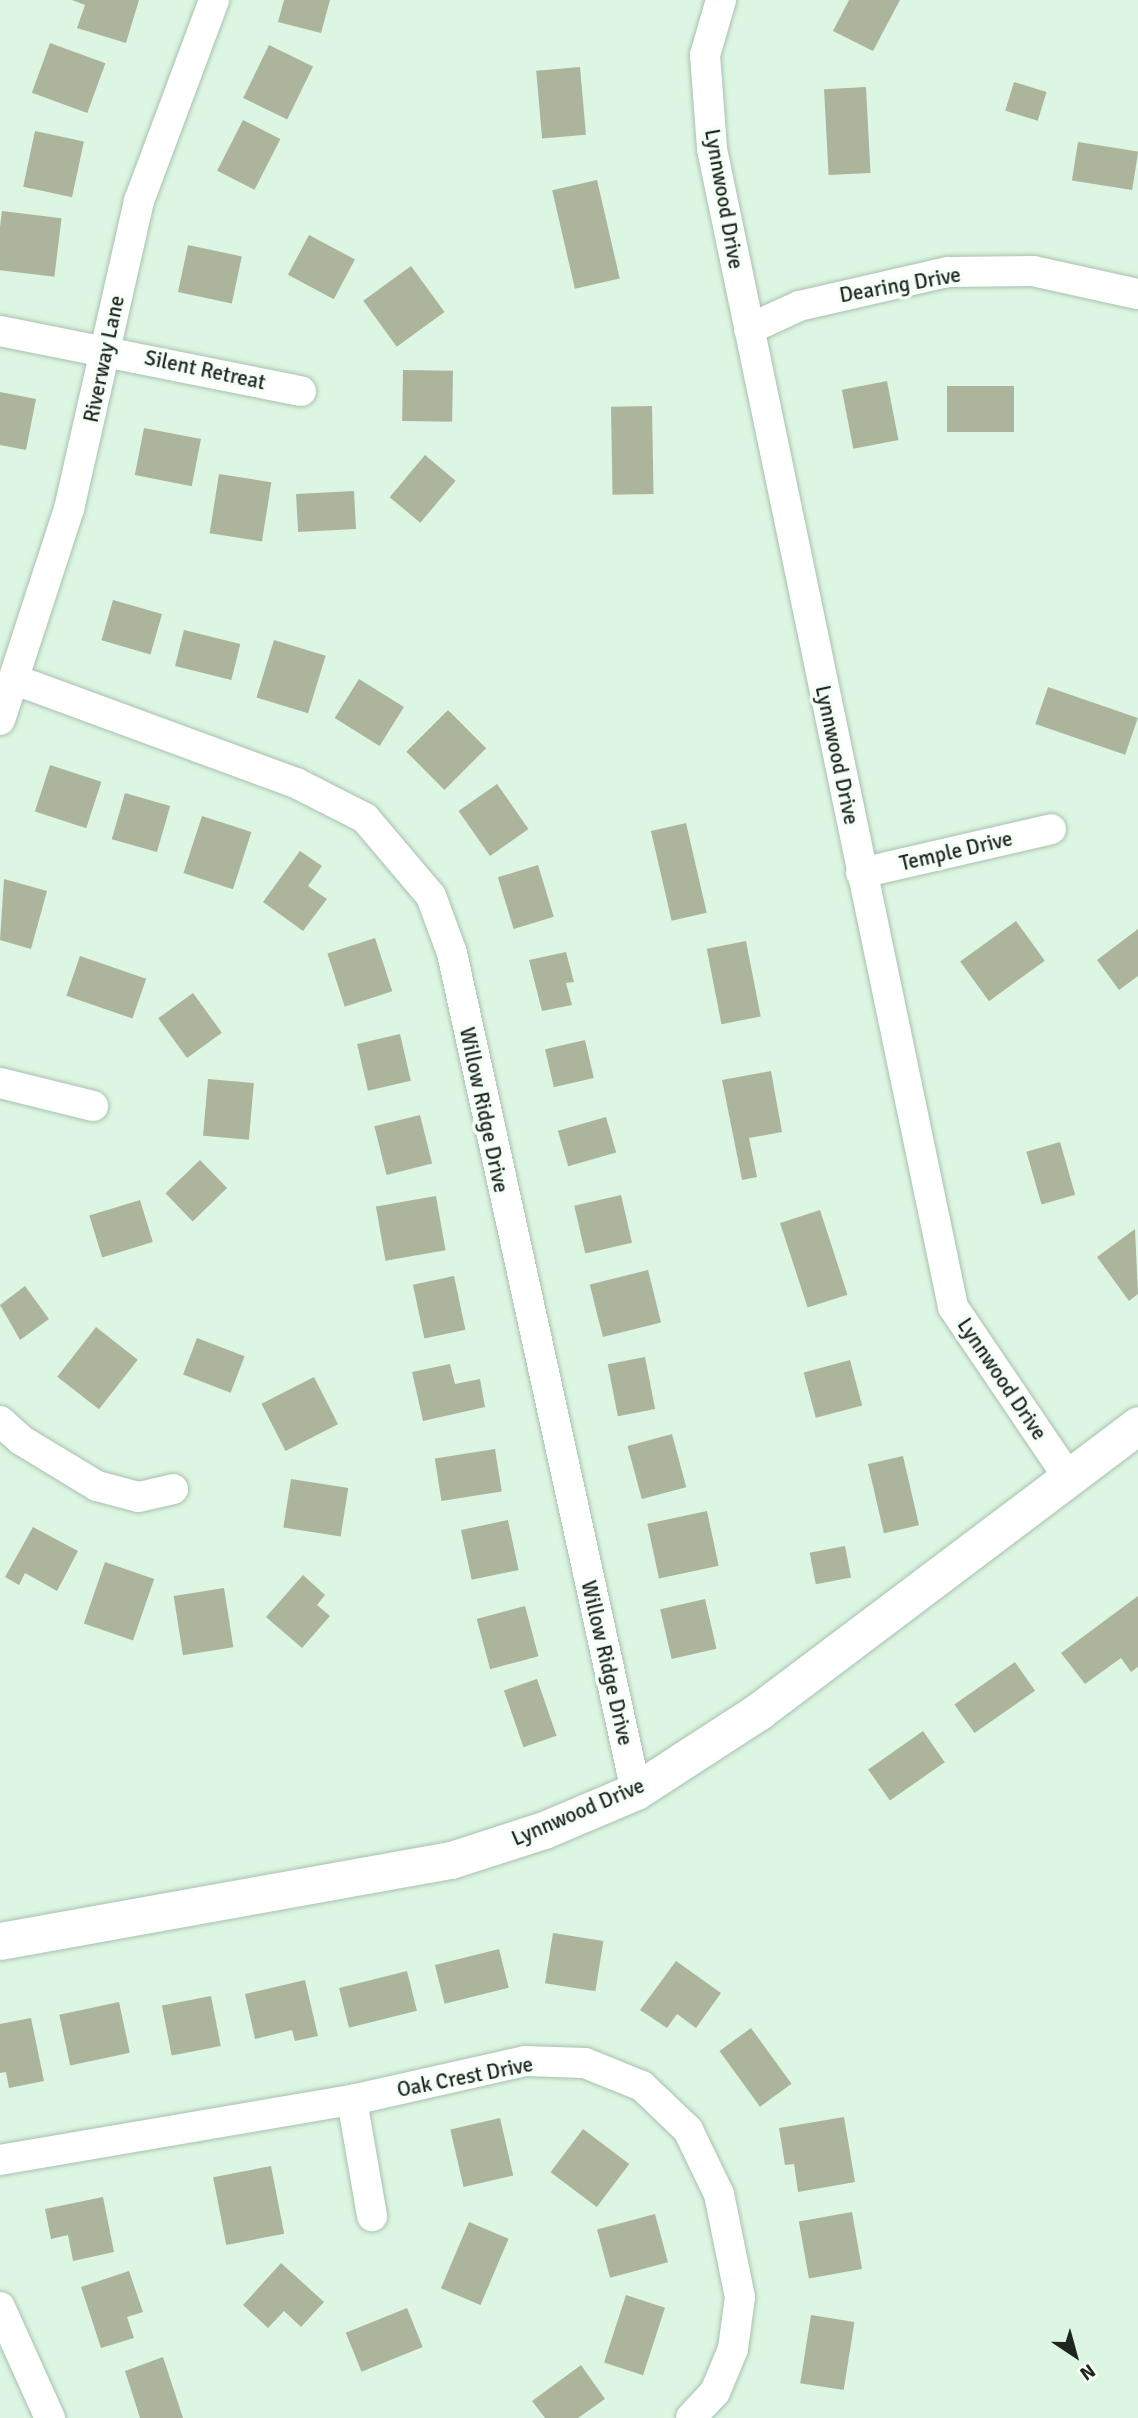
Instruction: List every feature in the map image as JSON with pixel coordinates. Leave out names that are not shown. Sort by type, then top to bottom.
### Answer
[{"type":"street","name":"Riverway Lane","points":[[0,720],[16,680],[69,509],[109,349],[139,201],[214,0]]},
{"type":"street","name":"Lynnwood Drive","points":[[721,0],[705,55],[712,149],[953,1307],[1068,1477]]},
{"type":"street","name":"Dearing Drive","points":[[749,329],[799,306],[948,272],[1033,271],[1138,294]]},
{"type":"street","name":"Silent Retreat","points":[[0,331],[109,349],[301,391]]},
{"type":"street","name":"Willow Ridge Drive","points":[[16,680],[296,783],[365,818],[431,896],[452,953],[636,1791]]},
{"type":"street","name":"Temple Drive","points":[[861,873],[1051,830]]},
{"type":"street","points":[[0,1083],[93,1106]]},
{"type":"street","points":[[0,1421],[21,1440],[97,1486],[139,1497],[173,1489]]},
{"type":"street","name":"Lynnwood Drive","points":[[0,1941],[451,1860],[544,1830],[636,1791],[759,1711],[1138,1425]]},
{"type":"street","name":"Oak Crest Drive","points":[[0,2160],[352,2100],[525,2062],[585,2063],[642,2086],[688,2130],[719,2194],[740,2297],[733,2349],[715,2392],[691,2418]]},
{"type":"street","points":[[352,2100],[372,2216]]},
{"type":"street","points":[[0,2307],[50,2418]]},
{"type":"building","points":[[72,0],[139,0],[126,43],[77,28],[85,5]]},
{"type":"building","points":[[284,0],[330,0],[321,33],[278,22]]},
{"type":"building","points":[[849,0],[900,0],[873,51],[833,31]]},
{"type":"building","points":[[50,43],[105,63],[87,113],[32,93]]},
{"type":"building","points":[[269,45],[313,66],[287,120],[243,98]]},
{"type":"building","points":[[580,67],[586,135],[542,139],[536,71]]},
{"type":"building","points":[[1014,82],[1047,92],[1038,121],[1005,111]]},
{"type":"building","points":[[866,87],[871,173],[829,175],[824,89]]},
{"type":"building","points":[[243,120],[280,139],[255,190],[217,171]]},
{"type":"building","points":[[35,131],[84,141],[72,197],[23,187]]},
{"type":"building","points":[[1078,142],[1138,152],[1132,190],[1072,181]]},
{"type":"building","points":[[597,180],[620,278],[575,289],[552,190]]},
{"type":"building","points":[[2,211],[62,218],[54,277],[0,270]]},
{"type":"building","points":[[309,235],[355,259],[334,299],[288,275]]},
{"type":"building","points":[[188,245],[242,256],[232,303],[178,292]]},
{"type":"building","points":[[411,266],[445,312],[397,347],[363,301]]},
{"type":"building","points":[[403,370],[453,371],[452,422],[402,421]]},
{"type":"building","points":[[887,381],[898,440],[853,449],[842,390]]},
{"type":"building","points":[[947,386],[1014,386],[1014,432],[947,432]]},
{"type":"building","points":[[0,392],[36,399],[26,450],[0,445]]},
{"type":"building","points":[[652,406],[654,494],[613,495],[611,407]]},
{"type":"building","points":[[144,428],[201,439],[192,486],[135,475]]},
{"type":"building","points":[[425,455],[456,481],[420,523],[390,497]]},
{"type":"building","points":[[219,474],[271,482],[262,542],[210,533]]},
{"type":"building","points":[[354,491],[356,529],[298,532],[296,494]]},
{"type":"building","points":[[113,600],[162,614],[150,654],[101,640]]},
{"type":"building","points":[[184,630],[240,644],[231,680],[175,666]]},
{"type":"building","points":[[274,640],[326,656],[308,713],[256,697]]},
{"type":"building","points":[[359,679],[404,707],[380,746],[335,718]]},
{"type":"building","points":[[1048,687],[1138,718],[1125,755],[1035,724]]},
{"type":"building","points":[[448,710],[486,748],[444,790],[406,752]]},
{"type":"building","points":[[50,765],[101,782],[86,828],[35,812]]},
{"type":"building","points":[[497,784],[529,829],[490,856],[458,811]]},
{"type":"building","points":[[125,793],[170,806],[157,852],[112,839]]},
{"type":"building","points":[[202,816],[251,832],[233,889],[183,873]]},
{"type":"building","points":[[686,823],[707,913],[672,921],[651,831]]},
{"type":"building","points":[[300,851],[322,866],[308,886],[327,899],[303,931],[263,902]]},
{"type":"building","points":[[538,865],[554,917],[514,929],[498,877]]},
{"type":"building","points":[[4,879],[47,891],[31,949],[0,940]]},
{"type":"building","points":[[1016,921],[1045,961],[989,1001],[960,962]]},
{"type":"building","points":[[1138,929],[1138,976],[1119,990],[1097,960]]},
{"type":"building","points":[[375,938],[392,991],[345,1007],[327,953]]},
{"type":"building","points":[[746,941],[761,1017],[721,1024],[707,949]]},
{"type":"building","points":[[566,952],[574,982],[566,983],[572,1005],[542,1011],[529,960]]},
{"type":"building","points":[[80,956],[146,979],[133,1019],[66,996]]},
{"type":"building","points":[[193,993],[222,1033],[187,1058],[158,1018]]},
{"type":"building","points":[[400,1034],[411,1081],[368,1091],[357,1044]]},
{"type":"building","points":[[585,1040],[594,1078],[554,1087],[545,1049]]},
{"type":"building","points":[[771,1071],[782,1132],[749,1138],[757,1177],[742,1180],[722,1080]]},
{"type":"building","points":[[208,1079],[254,1083],[249,1140],[203,1136]]},
{"type":"building","points":[[420,1115],[432,1164],[386,1175],[374,1126]]},
{"type":"building","points":[[606,1117],[616,1153],[568,1166],[558,1131]]},
{"type":"building","points":[[1060,1142],[1075,1195],[1042,1205],[1026,1152]]},
{"type":"building","points":[[200,1160],[227,1188],[193,1221],[165,1193]]},
{"type":"building","points":[[621,1195],[632,1243],[585,1254],[574,1206]]},
{"type":"building","points":[[436,1196],[446,1250],[385,1261],[376,1207]]},
{"type":"building","points":[[140,1200],[153,1242],[102,1258],[89,1215]]},
{"type":"building","points":[[820,1210],[848,1295],[808,1308],[780,1223]]},
{"type":"building","points":[[1135,1229],[1138,1294],[1129,1301],[1097,1257]]},
{"type":"building","points":[[648,1270],[661,1322],[603,1337],[590,1285]]},
{"type":"building","points":[[454,1276],[465,1330],[424,1339],[413,1285]]},
{"type":"building","points":[[25,1286],[49,1319],[20,1340],[0,1305]]},
{"type":"building","points":[[96,1327],[138,1360],[99,1409],[57,1377]]},
{"type":"building","points":[[197,1338],[245,1356],[231,1393],[183,1374]]},
{"type":"building","points":[[645,1357],[655,1409],[618,1416],[608,1364]]},
{"type":"building","points":[[850,1360],[862,1405],[816,1418],[804,1372]]},
{"type":"building","points":[[450,1364],[455,1384],[480,1379],[485,1407],[423,1421],[412,1372]]},
{"type":"building","points":[[314,1377],[338,1424],[285,1451],[261,1404]]},
{"type":"building","points":[[672,1434],[686,1487],[642,1499],[628,1446]]},
{"type":"building","points":[[495,1449],[502,1491],[441,1501],[435,1459]]},
{"type":"building","points":[[903,1456],[919,1525],[884,1533],[868,1464]]},
{"type":"building","points":[[291,1479],[348,1488],[341,1536],[283,1527]]},
{"type":"building","points":[[707,1511],[719,1566],[659,1578],[647,1524]]},
{"type":"building","points":[[508,1520],[519,1570],[472,1580],[461,1530]]},
{"type":"building","points":[[33,1527],[78,1551],[57,1591],[25,1573],[19,1585],[5,1577]]},
{"type":"building","points":[[845,1546],[851,1577],[816,1584],[810,1553]]},
{"type":"building","points":[[105,1562],[154,1579],[133,1640],[84,1623]]},
{"type":"building","points":[[303,1575],[325,1595],[317,1605],[330,1616],[302,1648],[266,1617]]},
{"type":"building","points":[[224,1588],[233,1647],[183,1655],[174,1596]]},
{"type":"building","points":[[1138,1596],[1138,1667],[1131,1672],[1121,1658],[1085,1684],[1061,1653]]},
{"type":"building","points":[[705,1599],[716,1649],[672,1659],[660,1609]]},
{"type":"building","points":[[525,1606],[538,1656],[490,1669],[477,1619]]},
{"type":"building","points":[[1015,1662],[1035,1691],[974,1733],[954,1704]]},
{"type":"building","points":[[537,1679],[557,1736],[523,1747],[504,1690]]},
{"type":"building","points":[[923,1731],[945,1762],[890,1801],[868,1769]]},
{"type":"building","points":[[553,1933],[603,1941],[595,1991],[545,1983]]},
{"type":"building","points":[[499,1949],[509,1988],[445,2004],[435,1965]]},
{"type":"building","points":[[676,1961],[721,1993],[696,2028],[677,2014],[667,2028],[640,2010]]},
{"type":"building","points":[[407,1971],[417,2011],[349,2028],[339,1988]]},
{"type":"building","points":[[305,1980],[318,2036],[295,2041],[292,2030],[255,2039],[245,1994]]},
{"type":"building","points":[[211,1996],[221,2046],[172,2056],[162,2006]]},
{"type":"building","points":[[119,2002],[130,2053],[70,2066],[59,2015]]},
{"type":"building","points":[[31,2018],[44,2081],[9,2088],[6,2072],[0,2073],[0,2024]]},
{"type":"building","points":[[751,2028],[792,2084],[760,2107],[719,2051]]},
{"type":"building","points":[[844,2117],[855,2182],[798,2192],[794,2164],[785,2165],[779,2128]]},
{"type":"building","points":[[500,2118],[513,2175],[464,2187],[450,2129]]},
{"type":"building","points":[[583,2129],[629,2164],[597,2207],[551,2172]]},
{"type":"building","points":[[271,2166],[284,2234],[226,2245],[213,2177]]},
{"type":"building","points":[[103,2197],[114,2252],[73,2261],[68,2235],[51,2239],[45,2209]]},
{"type":"building","points":[[852,2212],[862,2269],[809,2278],[799,2221]]},
{"type":"building","points":[[655,2214],[668,2262],[610,2278],[597,2230]]},
{"type":"building","points":[[469,2222],[509,2239],[480,2305],[441,2288]]},
{"type":"building","points":[[281,2263],[324,2302],[301,2327],[284,2311],[268,2328],[243,2305]]},
{"type":"building","points":[[129,2271],[143,2312],[127,2317],[134,2338],[101,2348],[81,2287]]},
{"type":"building","points":[[626,2295],[665,2308],[643,2375],[604,2363]]},
{"type":"building","points":[[407,2308],[423,2347],[362,2372],[346,2333]]},
{"type":"building","points":[[811,2315],[854,2322],[844,2390],[800,2383]]},
{"type":"building","points":[[163,2357],[183,2418],[140,2418],[125,2371]]},
{"type":"building","points":[[581,2365],[605,2399],[578,2418],[545,2418],[532,2401]]}]
